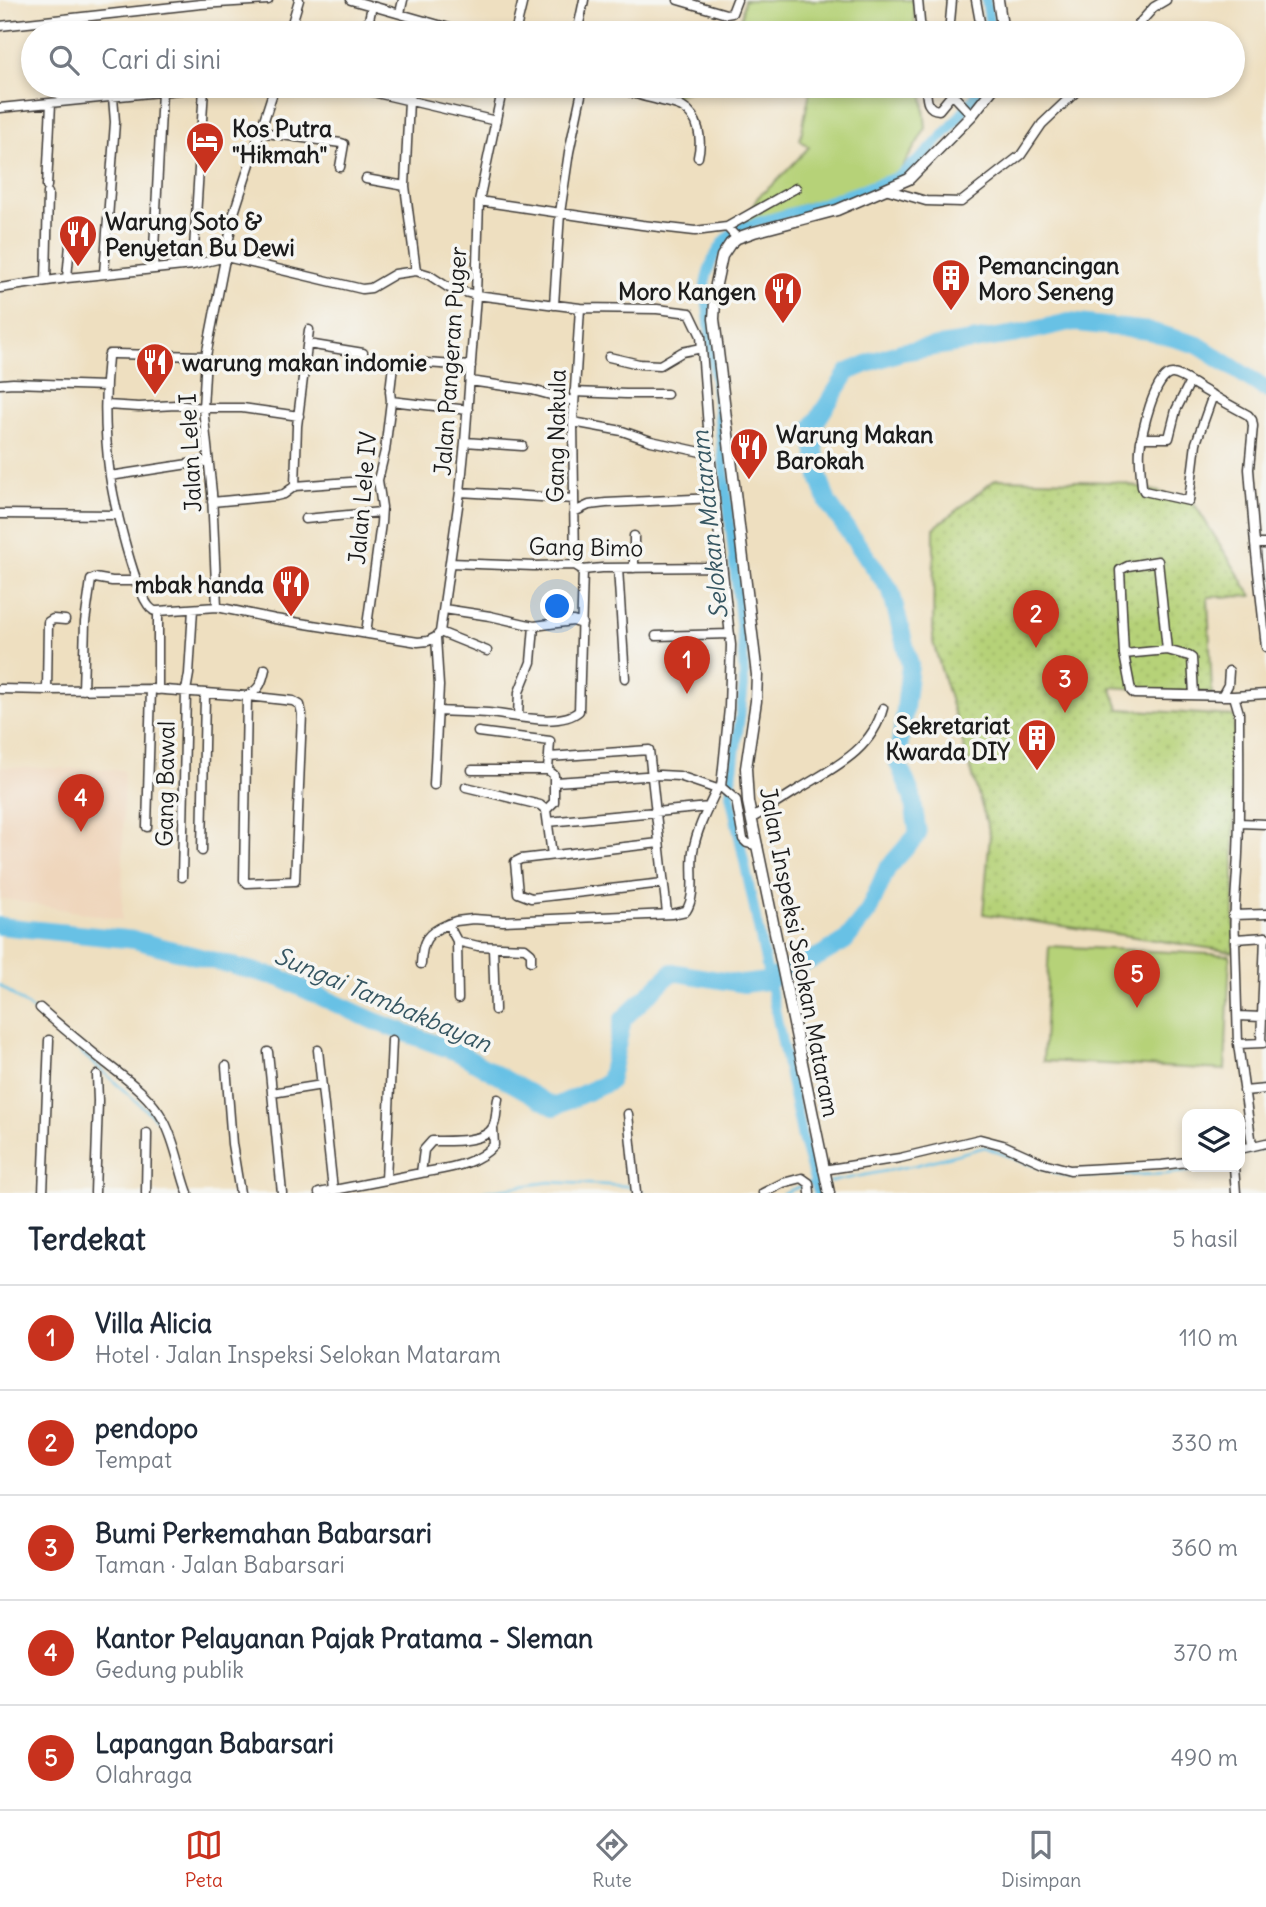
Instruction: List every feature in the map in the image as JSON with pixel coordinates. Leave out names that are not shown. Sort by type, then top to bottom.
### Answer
[{"type":"street","points":[[42,21],[201,2],[268,0]]},
{"type":"street","points":[[293,21],[299,0]]},
{"type":"street","points":[[400,13],[403,0]]},
{"type":"street","points":[[518,21],[523,0]]},
{"type":"street","points":[[580,21],[584,0]]},
{"type":"street","points":[[678,0],[702,4],[726,14],[734,9],[737,0]]},
{"type":"street","points":[[918,0],[920,21]]},
{"type":"street","points":[[949,21],[952,0]]},
{"type":"street","points":[[976,0],[980,21]]},
{"type":"street","points":[[998,0],[1001,21]]},
{"type":"street","points":[[1142,21],[1154,7],[1166,0]]},
{"type":"street","points":[[355,1],[429,21]]},
{"type":"street","points":[[369,21],[372,6]]},
{"type":"street","points":[[0,26],[21,23]]},
{"type":"street","points":[[0,108],[103,98]]},
{"type":"street","points":[[104,274],[115,122],[113,98]]},
{"type":"street","points":[[153,269],[162,98]]},
{"type":"street","points":[[193,264],[203,98]]},
{"type":"street","name":"Jalan Lele I","points":[[217,607],[212,502],[203,408],[206,356],[234,213],[271,98]]},
{"type":"street","points":[[400,98],[496,121]]},
{"type":"street","name":"Jalan Pangeran Puger","points":[[434,785],[439,686],[438,635],[444,609],[465,442],[476,295],[479,201],[501,98]]},
{"type":"street","points":[[554,305],[560,214],[580,98]]},
{"type":"street","points":[[652,98],[674,103],[689,111],[699,128],[701,144],[698,157]]},
{"type":"street","points":[[927,98],[927,103],[935,110],[939,110],[952,98]]},
{"type":"street","points":[[956,98],[971,114]]},
{"type":"street","points":[[479,201],[695,231],[754,232],[837,210],[909,179],[985,98]]},
{"type":"street","points":[[885,189],[926,201],[961,202],[1020,155],[1042,124],[1069,98]]},
{"type":"street","points":[[409,100],[405,186],[416,271]]},
{"type":"street","points":[[46,281],[51,103]]},
{"type":"street","points":[[259,132],[344,144],[340,167]]},
{"type":"street","points":[[366,179],[405,186]]},
{"type":"street","points":[[732,232],[796,188]]},
{"type":"street","name":"Jalan Inspeksi Selokan Mataram","points":[[732,232],[722,256],[716,284],[715,319],[709,335],[757,675],[746,768],[748,802],[828,1192]]},
{"type":"street","points":[[67,278],[71,233]]},
{"type":"street","points":[[0,288],[193,264],[226,257],[362,289],[371,288],[395,274],[416,271],[429,275],[449,288],[476,295],[580,308],[657,309],[690,313],[709,335],[702,348],[710,454],[731,645],[721,789],[698,829],[694,849],[691,904],[686,911],[667,913],[456,921],[439,928],[426,938],[421,950],[421,964]]},
{"type":"street","name":"Gang Nakula","points":[[518,717],[551,719],[572,716],[579,710],[582,624],[574,512],[573,422],[580,308]]},
{"type":"street","points":[[295,486],[296,447],[309,330]]},
{"type":"street","points":[[308,344],[363,353]]},
{"type":"street","points":[[609,357],[639,364],[660,365],[682,352],[702,348]]},
{"type":"street","points":[[206,356],[109,354],[105,386],[110,476],[136,581],[149,607],[158,611],[217,607],[418,642],[428,641],[438,635],[487,651]]},
{"type":"street","points":[[391,401],[395,361],[471,366]]},
{"type":"street","points":[[1213,395],[1196,443],[1189,501],[1142,489],[1141,438],[1149,407],[1164,377],[1172,374],[1190,382],[1213,395],[1248,415],[1252,420],[1249,469],[1266,647]]},
{"type":"street","points":[[470,381],[574,396],[667,394]]},
{"type":"street","points":[[1141,438],[1169,438],[1176,410],[1190,382]]},
{"type":"street","points":[[0,384],[105,386]]},
{"type":"street","name":"Jalan Lele IV","points":[[366,633],[380,538],[382,507],[379,480],[391,401],[468,410]]},
{"type":"street","points":[[106,405],[242,408],[299,416]]},
{"type":"street","points":[[573,422],[622,431],[651,441],[710,454]]},
{"type":"street","points":[[465,442],[522,446]]},
{"type":"street","points":[[110,476],[208,461]]},
{"type":"street","points":[[212,502],[276,496],[295,486],[379,480]]},
{"type":"street","points":[[460,492],[574,499]]},
{"type":"street","points":[[574,512],[589,505],[606,503],[715,498]]},
{"type":"street","points":[[305,519],[381,512]]},
{"type":"street","points":[[0,514],[118,515]]},
{"type":"street","points":[[634,536],[634,568]]},
{"type":"street","points":[[1255,544],[1266,544]]},
{"type":"street","points":[[1167,650],[1158,563],[1156,560],[1128,565],[1120,570],[1124,654],[1129,687],[1134,694],[1266,694]]},
{"type":"street","name":"Gang Bimo","points":[[450,562],[618,568],[722,568]]},
{"type":"street","points":[[618,568],[625,678]]},
{"type":"street","points":[[83,690],[85,622],[90,580],[136,581]]},
{"type":"street","name":"Gang Bawal","points":[[182,877],[186,691],[193,609]]},
{"type":"street","points":[[444,609],[490,615],[534,626],[573,621],[582,624]]},
{"type":"street","points":[[147,827],[158,611]]},
{"type":"street","points":[[47,690],[48,622],[53,619],[65,620]]},
{"type":"street","points":[[438,711],[518,717],[519,692],[531,662],[534,626]]},
{"type":"street","points":[[656,636],[730,634]]},
{"type":"street","points":[[1124,654],[1167,650],[1189,656],[1192,658],[1194,695]]},
{"type":"street","points":[[247,696],[261,686],[265,669]]},
{"type":"street","points":[[1222,696],[1228,684],[1229,671]]},
{"type":"street","points":[[0,689],[155,689],[247,696],[293,701],[299,705],[303,714],[295,881],[247,883],[244,880],[247,696]]},
{"type":"street","points":[[202,851],[205,694]]},
{"type":"street","points":[[1234,696],[1239,713],[1237,897],[1233,915],[1238,1044],[1252,1145]]},
{"type":"street","points":[[752,818],[856,752],[869,739],[883,708]]},
{"type":"street","points":[[478,732],[550,741],[548,770]]},
{"type":"street","points":[[549,757],[649,751],[667,913]]},
{"type":"street","points":[[472,770],[548,770],[554,775],[555,782],[554,802],[546,810]]},
{"type":"street","points":[[555,782],[679,776],[721,789],[736,800],[743,839],[747,844],[758,846]]},
{"type":"street","points":[[466,787],[540,805],[546,810],[552,855]]},
{"type":"street","points":[[548,822],[709,807]]},
{"type":"street","points":[[1239,823],[1266,824]]},
{"type":"street","points":[[659,843],[521,859],[515,862],[518,893],[531,898],[663,883]]},
{"type":"street","points":[[1233,915],[1266,914]]},
{"type":"street","points":[[448,924],[457,941],[458,999]]},
{"type":"street","points":[[1234,939],[1266,937],[1263,1043],[1238,1044]]},
{"type":"street","points":[[457,941],[478,946],[525,948],[531,953],[531,961]]},
{"type":"street","points":[[493,947],[495,1010]]},
{"type":"street","points":[[40,1007],[154,1105],[175,1145],[188,1193]]},
{"type":"street","points":[[1238,1016],[1262,1017]]},
{"type":"street","points":[[43,1193],[49,1040]]},
{"type":"street","points":[[386,1180],[392,1040]]},
{"type":"street","points":[[318,1050],[333,1190]]},
{"type":"street","points":[[268,1052],[282,1193]]},
{"type":"street","points":[[226,1066],[232,1144],[240,1193]]},
{"type":"street","points":[[94,1193],[97,1075]]},
{"type":"street","points":[[272,1093],[322,1085]]},
{"type":"street","points":[[1244,1091],[1266,1089]]},
{"type":"street","points":[[319,1193],[452,1167],[484,1156],[494,1145],[493,1128],[498,1098]]},
{"type":"street","points":[[628,1114],[636,1193]]},
{"type":"street","points":[[421,1173],[427,1144],[432,1141],[485,1136],[493,1128]]},
{"type":"street","points":[[146,1193],[147,1133]]},
{"type":"street","points":[[824,1172],[980,1139],[1003,1145],[1054,1167],[1070,1170],[1182,1162]]},
{"type":"street","points":[[1245,1147],[1266,1143]]},
{"type":"street","points":[[1234,1172],[1236,1193]]},
{"type":"street","points":[[763,1193],[783,1182],[802,1178],[809,1183],[810,1193]]},
{"type":"shaded area","points":[[0,767],[124,770],[122,920],[0,898]]},
{"type":"green space","points":[[744,0],[913,0],[915,21],[741,21]]},
{"type":"green space","points":[[809,98],[923,98],[926,128],[900,171],[882,181],[743,223],[758,197],[809,147],[800,140]]},
{"type":"green space","points":[[996,479],[1118,482],[1192,500],[1252,596],[1208,597],[1212,694],[1111,687],[1119,709],[1234,716],[1234,952],[983,914],[990,834],[933,642],[934,528]]},
{"type":"green space","points":[[1049,946],[1230,955],[1225,1070],[1043,1061]]},
{"type":"waterway","name":"Selokan Mataram","points":[[986,0],[989,21]]},
{"type":"waterway","name":"Selokan Mataram","points":[[818,1193],[802,1138],[730,794],[744,686],[743,650],[705,285],[716,253],[737,228],[810,207],[899,176],[926,153],[974,98]]},
{"type":"waterway","name":"Sungai Tambakbayan","points":[[0,926],[135,940],[280,978],[374,1021],[457,1052],[554,1107],[609,1082],[623,1019],[672,972],[743,984],[766,981],[845,941],[868,912],[887,869],[918,834],[912,796],[897,760],[910,665],[891,591],[828,503],[819,477],[812,428],[848,372],[901,352],[1017,334],[1069,322],[1149,331],[1198,345],[1266,389]]},
{"type":"waterway","points":[[0,985],[39,1015],[162,1124]]},
{"type":"waterway","points":[[830,1182],[916,1165],[985,1147],[1070,1177],[1185,1172]]},
{"type":"waterway","points":[[1245,1154],[1266,1148]]},
{"type":"waterway","points":[[178,1174],[182,1193]]},
{"type":"waterway","points":[[783,1193],[815,1181],[823,1182]]},
{"type":"waterway","points":[[470,1193],[550,1182],[627,1186],[645,1193]]},
{"type":"place","name":"Kos Putra \"Hikmah\"","points":[[205,175]]},
{"type":"place","name":"Warung Soto & Penyetan Bu Dewi","points":[[78,268]]},
{"type":"place","name":"Pemancingan Moro Seneng","points":[[951,312]]},
{"type":"place","name":"Moro Kangen","points":[[783,325]]},
{"type":"place","name":"warung makan indomie","points":[[155,396]]},
{"type":"place","name":"Warung Makan Barokah","points":[[749,481]]},
{"type":"place","name":"mbak handa","points":[[291,618]]},
{"type":"place","name":"pendopo","points":[[1036,648]]},
{"type":"place","name":"Villa Alicia","points":[[687,694]]},
{"type":"place","name":"Bumi Perkemahan Babarsari","points":[[1065,713]]},
{"type":"place","name":"Sekretariat Kwarda DIY","points":[[1037,772]]},
{"type":"place","name":"Kantor Pelayanan Pajak Pratama - Sleman","points":[[81,832]]},
{"type":"place","name":"Lapangan Babarsari","points":[[1137,1008]]}]
